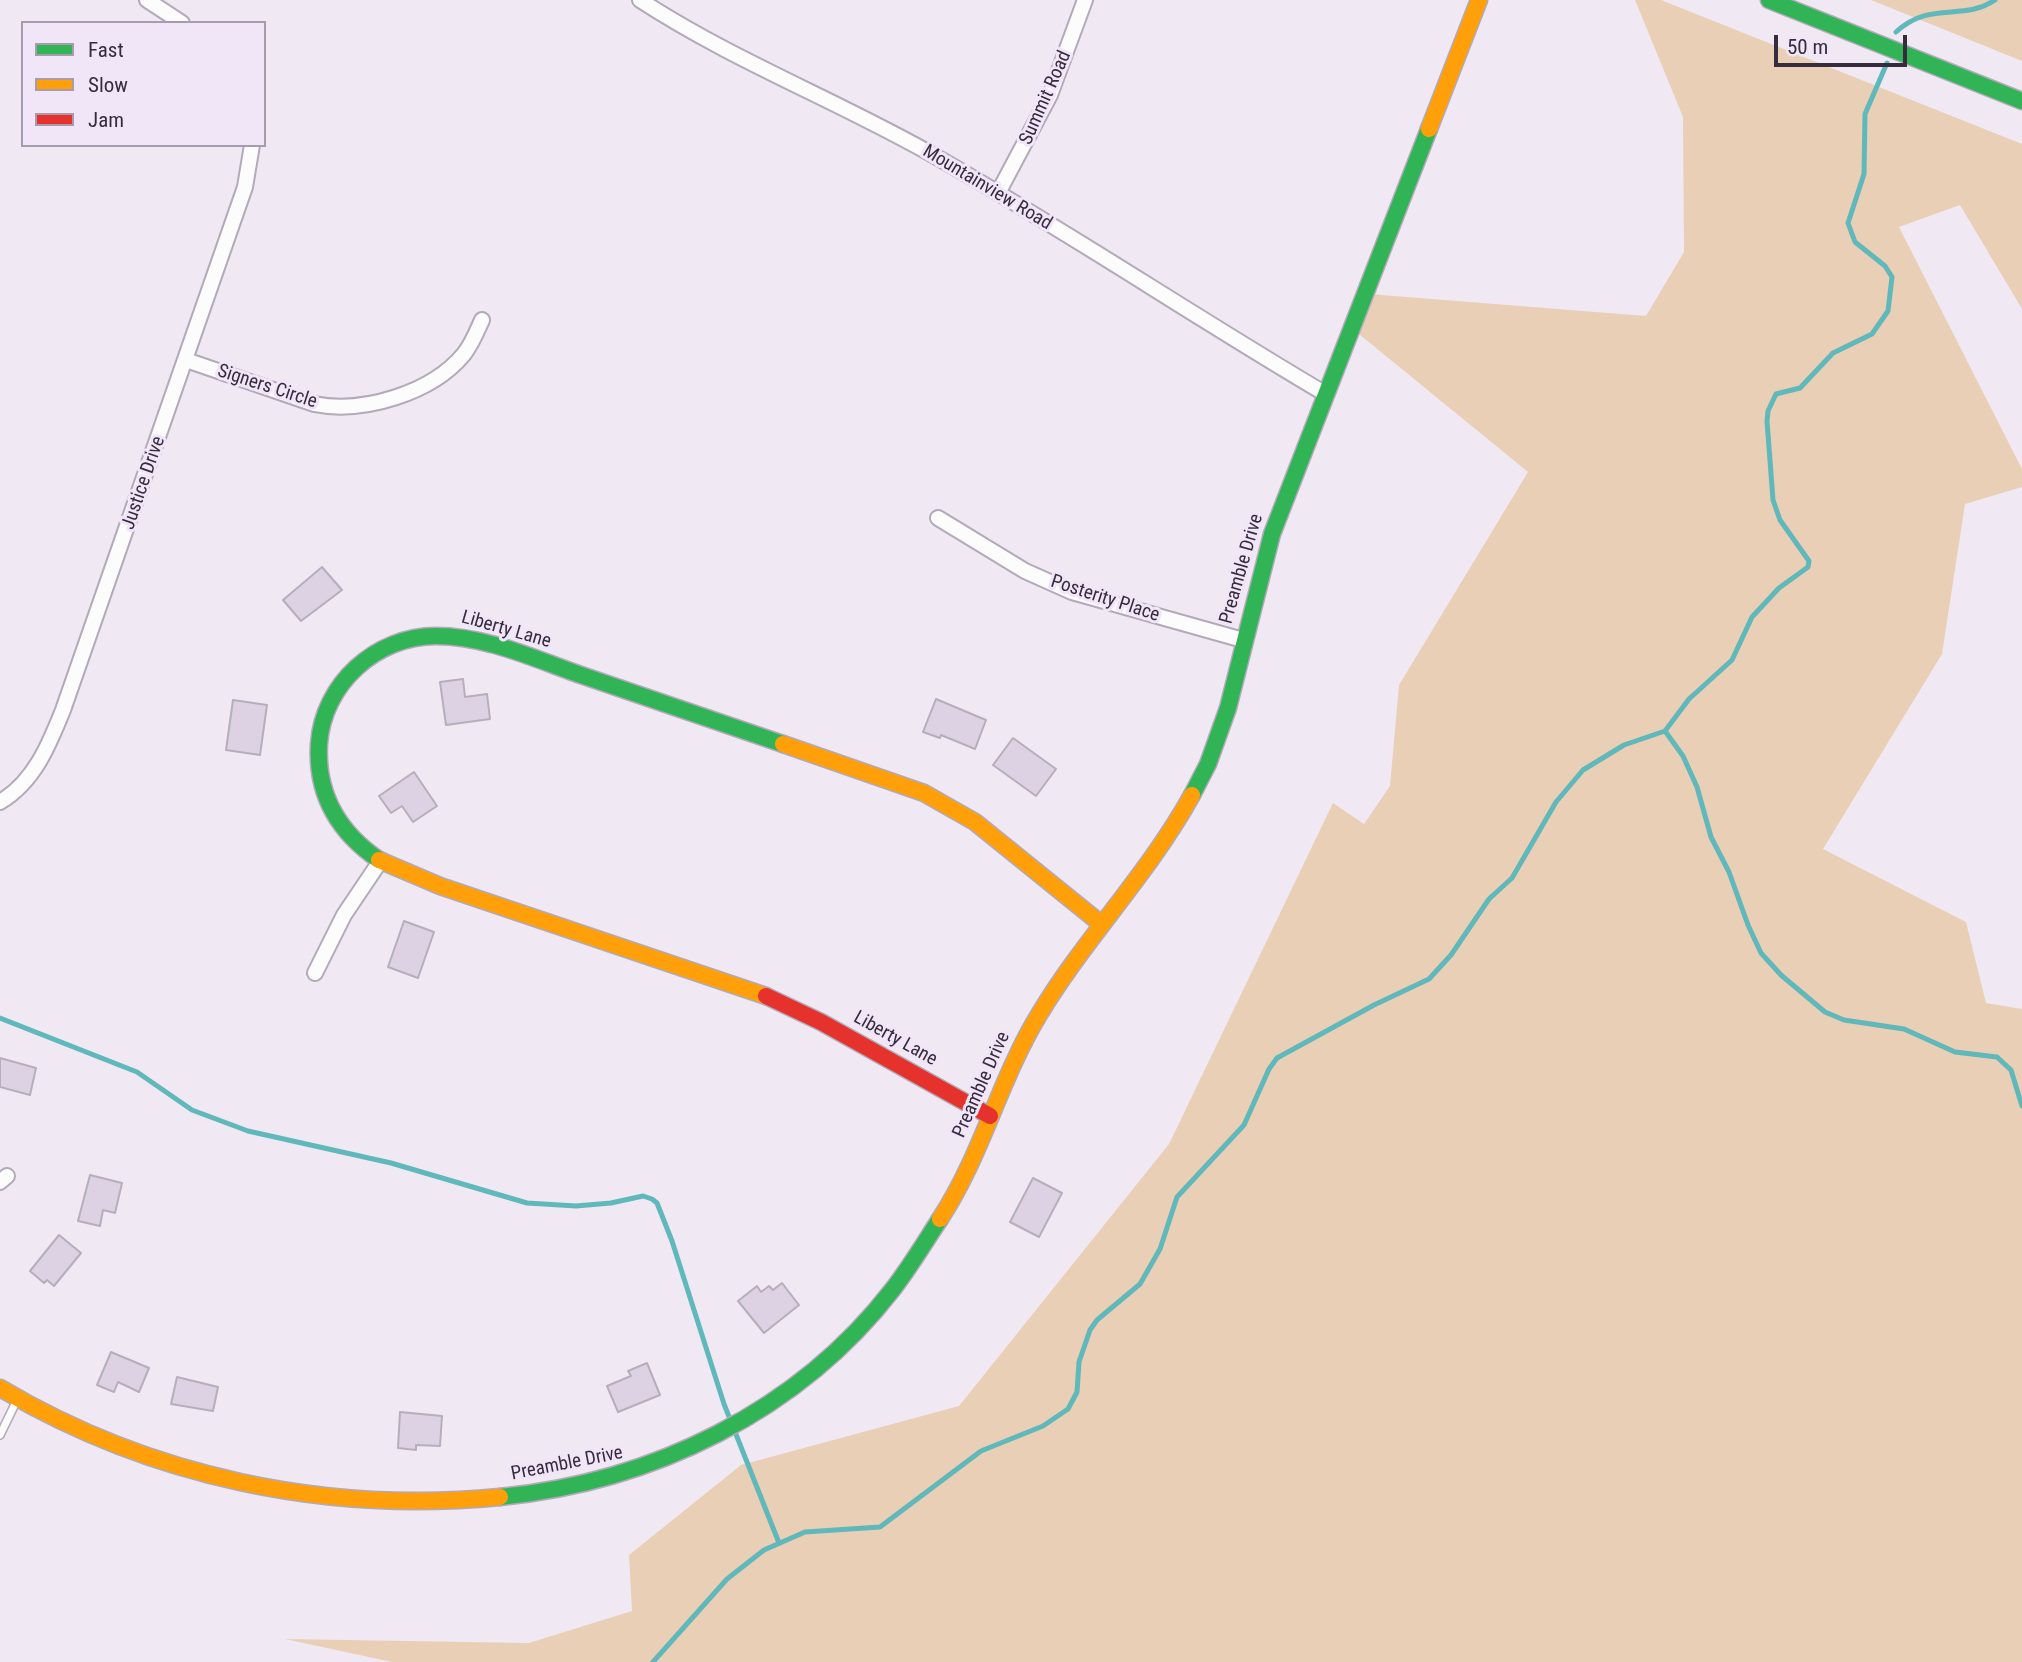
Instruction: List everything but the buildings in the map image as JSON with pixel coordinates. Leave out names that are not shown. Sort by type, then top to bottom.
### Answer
[{"type":"street","points":[[147,0],[178,21]]},
{"type":"street","name":"Mountainview Road","points":[[640,0],[712,44],[870,121],[998,193],[1324,393]]},
{"type":"street","name":"Summit Road","points":[[998,193],[1050,95],[1085,0]]},
{"type":"street","name":"Preamble Drive","points":[[0,1388],[108,1443],[164,1462],[284,1491],[435,1503],[529,1496],[621,1477],[680,1455],[737,1426],[790,1390],[839,1346],[884,1298],[925,1245],[958,1188],[1037,1016],[1100,923],[1163,842],[1194,792],[1220,734],[1263,561],[1324,393],[1479,0]]},
{"type":"street","points":[[1769,0],[2022,101]]},
{"type":"street","name":"Justice Drive","points":[[0,802],[27,780],[41,760],[64,710],[245,187],[252,147]]},
{"type":"street","name":"Signers Circle","points":[[186,360],[314,404],[336,408],[358,407],[398,395],[452,367],[466,352],[482,320]]},
{"type":"street","name":"Posterity Place","points":[[938,518],[1025,571],[1072,592],[1243,640]]},
{"type":"street","name":"Liberty Lane","points":[[990,1116],[783,1003],[469,895],[381,860],[346,834],[323,789],[319,738],[325,713],[338,688],[354,669],[375,653],[398,642],[423,635],[449,634],[500,647],[924,793],[975,822],[1100,923]]},
{"type":"street","points":[[315,973],[344,915],[381,860]]},
{"type":"lane","points":[[0,1434],[18,1399]]},
{"type":"shaded area","points":[[1635,0],[1661,0],[2022,144],[2022,309],[1960,205],[1899,227],[2022,469],[2022,487],[1965,504],[1942,654],[1823,849],[1966,922],[1986,1003],[2022,1009],[2022,1662],[392,1662],[285,1639],[529,1643],[632,1611],[629,1555],[741,1465],[959,1406],[1169,1144],[1333,803],[1364,824],[1390,786],[1399,685],[1528,472],[1354,330],[1369,294],[1646,316],[1684,252],[1683,117]]},
{"type":"shaded area","points":[[1871,0],[2022,0],[2022,61]]},
{"type":"waterway","points":[[1896,32],[1921,17],[1971,10],[1995,0]]},
{"type":"waterway","points":[[653,1662],[727,1579],[764,1550],[805,1532],[880,1527],[981,1451],[1043,1426],[1068,1409],[1077,1392],[1079,1362],[1090,1330],[1097,1320],[1140,1284],[1160,1249],[1177,1197],[1244,1125],[1269,1069],[1277,1058],[1374,1005],[1429,979],[1451,955],[1489,899],[1512,878],[1556,802],[1583,770],[1624,745],[1665,731],[1689,699],[1732,660],[1752,617],[1779,588],[1808,567],[1809,561],[1780,520],[1773,500],[1768,411],[1776,394],[1800,388],[1833,353],[1872,334],[1888,311],[1892,277],[1885,266],[1855,242],[1848,223],[1864,174],[1865,114],[1887,63]]},
{"type":"waterway","points":[[1665,731],[1683,756],[1697,787],[1711,837],[1729,872],[1761,953],[1781,975],[1825,1012],[1844,1020],[1904,1029],[1955,1052],[1997,1057],[2011,1070],[2022,1106]]},
{"type":"waterway","points":[[0,1018],[137,1072],[192,1110],[248,1131],[391,1163],[527,1203],[576,1206],[611,1203],[643,1196],[652,1199],[657,1203],[672,1241],[724,1404],[779,1543]]},
{"type":"traffic: fast","points":[[1769,0],[2022,101]]},
{"type":"traffic: fast","points":[[1192,795],[1208,764],[1228,708],[1272,534],[1429,129]]},
{"type":"traffic: fast","points":[[379,860],[352,837],[332,810],[321,779],[319,744],[323,722],[342,683],[374,654],[393,644],[436,636],[491,644],[783,744]]},
{"type":"traffic: fast","points":[[500,1497],[557,1489],[666,1457],[718,1434],[767,1405],[813,1371],[855,1333],[899,1281],[940,1219]]},
{"type":"traffic: slow","points":[[1429,129],[1479,0]]},
{"type":"traffic: slow","points":[[783,744],[924,793],[975,822],[1100,923]]},
{"type":"traffic: slow","points":[[940,1219],[968,1169],[1013,1064],[1040,1013],[1077,958],[1157,851],[1192,795]]},
{"type":"traffic: slow","points":[[379,860],[440,886],[766,996]]},
{"type":"traffic: slow","points":[[0,1388],[57,1419],[117,1445],[178,1466],[241,1482],[370,1500],[435,1501],[500,1497]]},
{"type":"traffic: jam","points":[[766,996],[821,1022],[990,1116]]}]
